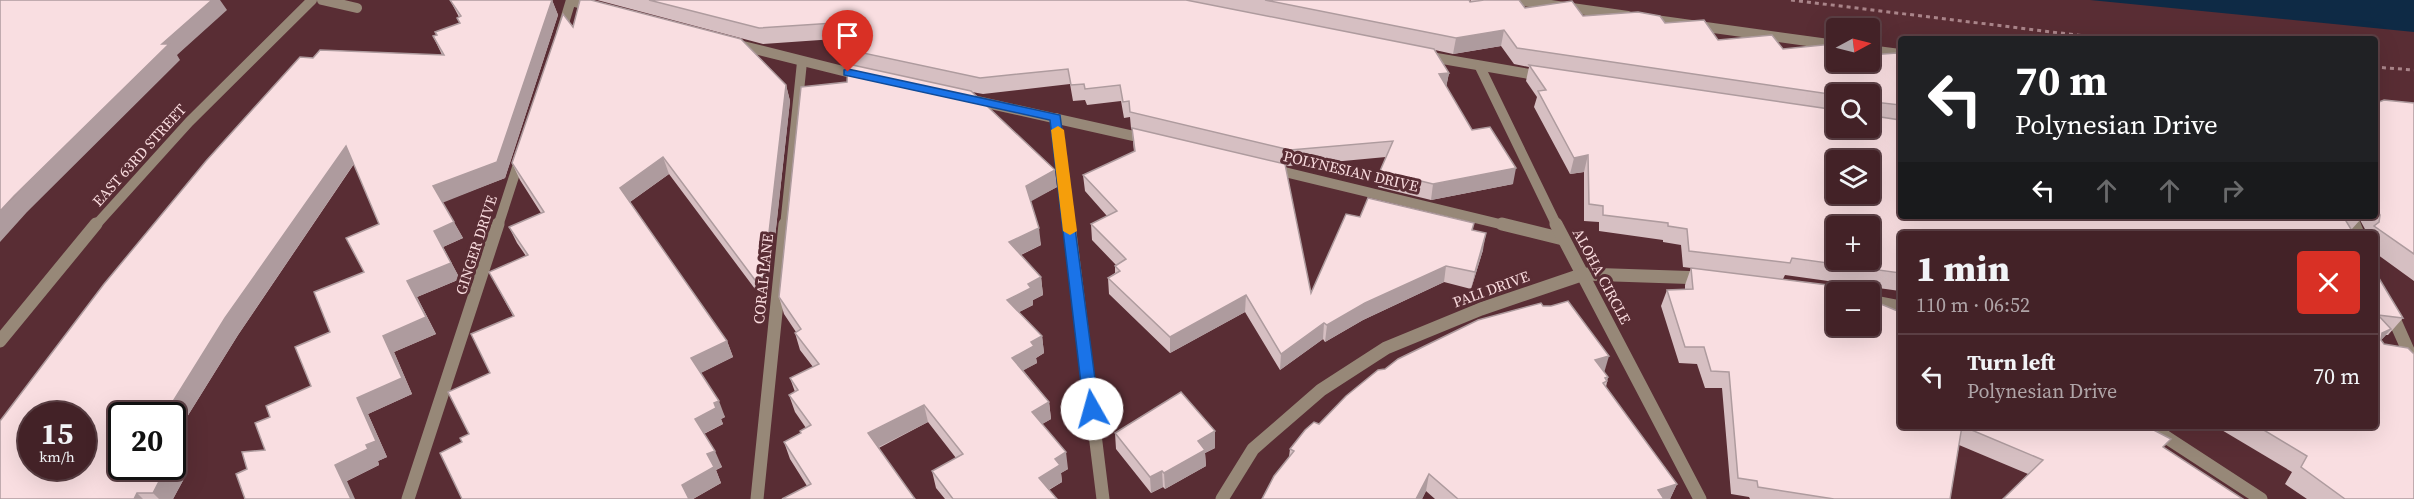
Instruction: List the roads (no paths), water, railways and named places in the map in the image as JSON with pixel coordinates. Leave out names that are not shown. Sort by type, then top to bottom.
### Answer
[{"type":"street","name":"EAST 63RD STREET","points":[[0,341],[54,272],[158,154],[243,65],[312,0]]},
{"type":"street","points":[[322,0],[357,8]]},
{"type":"street","points":[[1516,0],[1826,44]]},
{"type":"street","points":[[556,46],[571,1],[606,10]]},
{"type":"street","points":[[721,41],[871,77]]},
{"type":"street","points":[[1880,51],[1898,54]]},
{"type":"street","points":[[1411,53],[1551,78]]},
{"type":"street","name":"CORAL LANE","points":[[757,499],[802,62]]},
{"type":"street","name":"ALOHA CIRCLE","points":[[1480,67],[1563,239],[1584,274],[1700,499]]},
{"type":"street","points":[[952,95],[1160,142]]},
{"type":"street","points":[[1056,118],[1103,499]]},
{"type":"street","name":"GINGER DRIVE","points":[[408,499],[523,148]]},
{"type":"street","name":"POLYNESIAN DRIVE","points":[[1263,167],[1563,239]]},
{"type":"street","name":"PALI DRIVE","points":[[1222,499],[1253,449],[1321,390],[1386,348],[1481,309],[1584,274],[1690,276],[1713,279]]},
{"type":"street","points":[[1880,303],[1898,307]]},
{"type":"street","points":[[2388,304],[2413,358]]},
{"type":"street","points":[[2393,356],[2413,358]]},
{"type":"street","points":[[2154,429],[2261,499]]},
{"type":"water","points":[[2090,0],[2414,0],[2414,32]]}]
